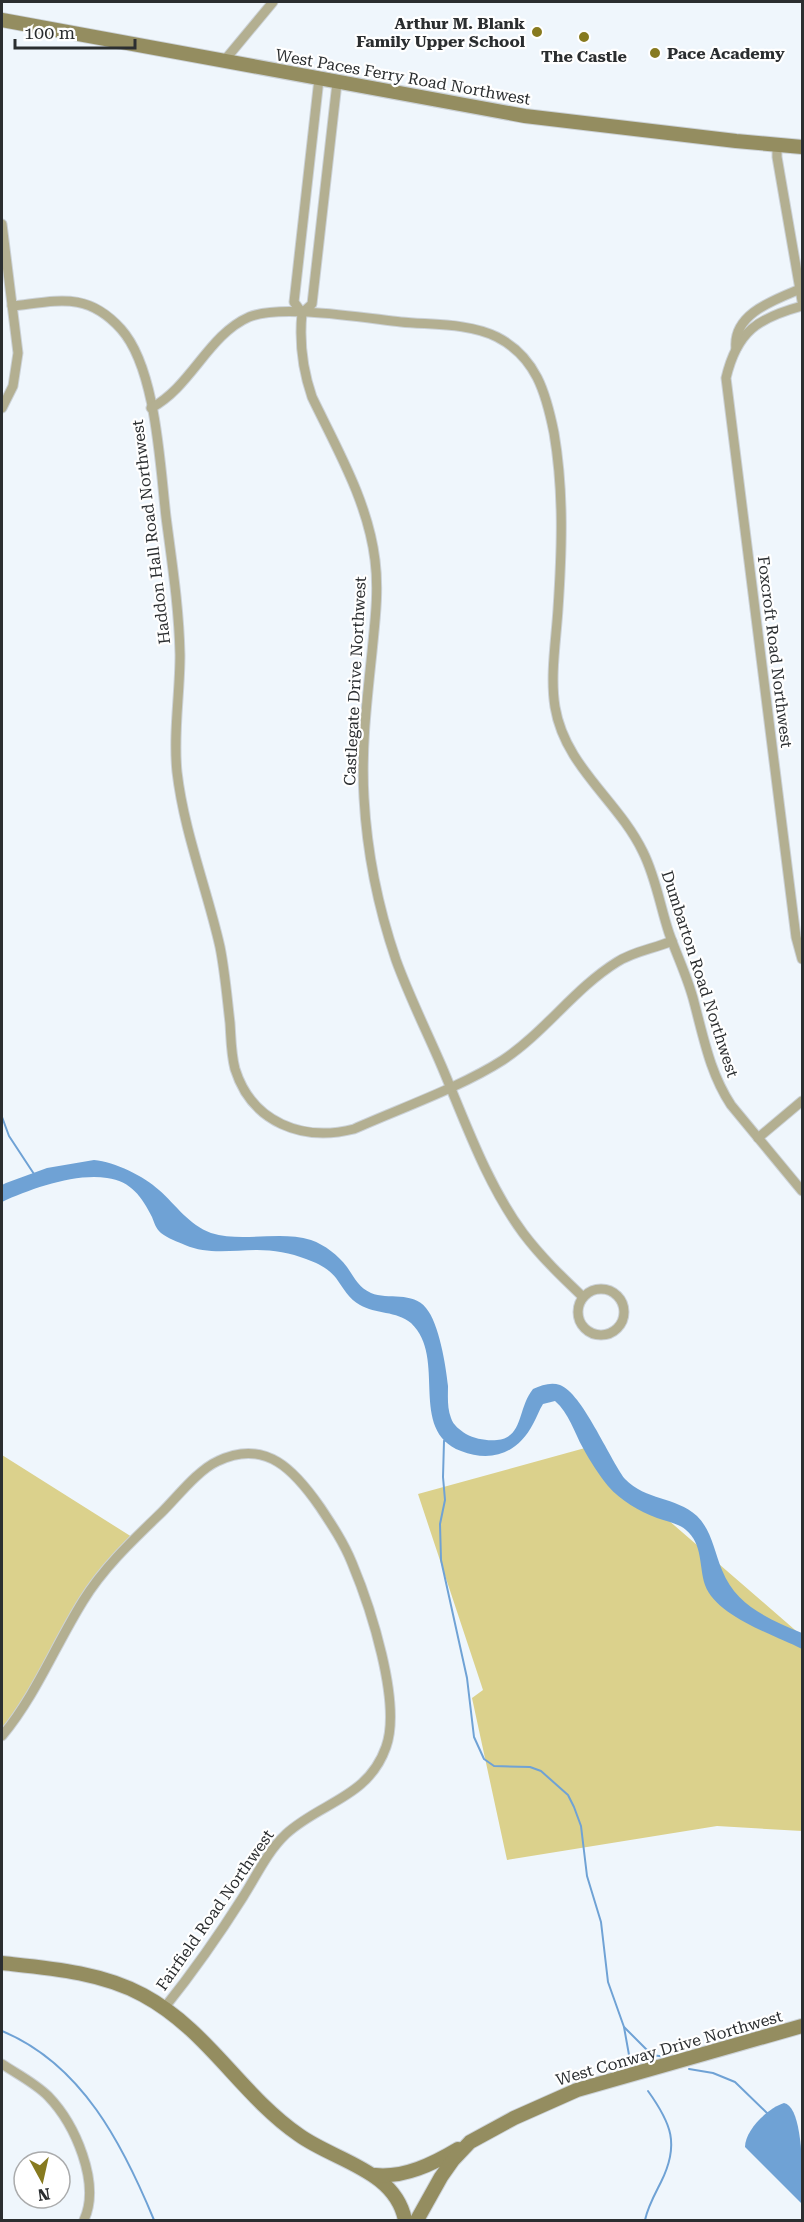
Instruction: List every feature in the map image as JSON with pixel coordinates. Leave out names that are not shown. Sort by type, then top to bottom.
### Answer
[{"type":"street","points":[[224,62],[273,2]]},
{"type":"street","name":"West Paces Ferry Road Northwest","points":[[2,20],[525,116],[802,147]]},
{"type":"street","name":"Castlegate Drive Northwest","points":[[319,79],[294,302],[302,313],[300,348],[306,380],[360,500],[370,529],[375,559],[377,607],[365,723],[363,768],[365,822],[373,876],[397,961],[489,1175],[509,1213],[541,1255],[584,1297]]},
{"type":"street","name":"Castlegate Drive Northwest","points":[[302,313],[312,304],[337,83]]},
{"type":"street","points":[[777,146],[802,301]]},
{"type":"street","points":[[2,224],[18,353],[12,386],[2,408]]},
{"type":"street","name":"Foxcroft Road Northwest","points":[[736,349],[735,339],[740,327],[751,315],[773,300],[800,289]]},
{"type":"street","points":[[12,306],[75,301],[89,304],[106,316],[123,331],[135,350],[151,408]]},
{"type":"street","name":"Foxcroft Road Northwest","points":[[802,306],[775,314],[764,319],[755,327],[736,349],[726,378],[796,937],[802,959]]},
{"type":"street","name":"Haddon Hall Road Northwest","points":[[302,313],[263,313],[237,324],[172,394],[151,408],[179,621],[180,658],[175,738],[177,776],[220,949],[232,1057],[239,1080],[253,1101],[271,1118],[294,1130],[320,1134],[354,1129],[487,1069],[515,1051],[615,963],[638,951],[672,941]]},
{"type":"street","name":"Dumbarton Road Northwest","points":[[302,313],[480,330],[513,347],[538,375],[548,402],[562,497],[562,548],[553,684],[557,718],[564,740],[575,760],[621,816],[641,848],[654,879],[672,941],[691,990],[714,1076],[731,1105],[802,1191]]},
{"type":"street","points":[[758,1138],[802,1101]]},
{"type":"street","points":[[596,1289],[616,1294],[624,1313],[618,1326],[605,1334],[590,1331],[584,1326],[578,1312],[584,1297],[596,1289]]},
{"type":"street","name":"Fairfield Road Northwest","points":[[2,1736],[34,1691],[83,1602],[103,1573],[208,1467],[230,1456],[258,1455],[279,1461],[296,1475],[341,1540],[356,1574],[381,1656],[391,1705],[390,1732],[381,1760],[364,1783],[347,1796],[299,1823],[274,1847],[211,1946],[165,2007]]},
{"type":"street","points":[[2,1963],[76,1973],[142,1994],[165,2007],[191,2028],[259,2102],[282,2123],[316,2146],[374,2175],[383,2182],[395,2196],[405,2220]]},
{"type":"street","name":"West Conway Drive Northwest","points":[[417,2220],[441,2177],[470,2142],[514,2118],[577,2090],[802,2026]]},
{"type":"street","points":[[2,2064],[35,2085],[48,2097],[67,2123],[88,2170],[90,2194],[84,2220]]},
{"type":"street","points":[[374,2175],[389,2176],[406,2173],[443,2158],[470,2142]]},
{"type":"shaded area","points":[[585,1448],[802,1636],[802,1831],[717,1826],[507,1860],[472,1698],[483,1690],[418,1494]]},
{"type":"shaded area","points":[[2,1455],[132,1537],[85,1592],[39,1685],[2,1728]]},
{"type":"water","points":[[94,1160],[129,1170],[159,1190],[189,1220],[211,1233],[236,1237],[286,1236],[311,1240],[335,1255],[367,1291],[378,1295],[414,1299],[421,1303],[431,1315],[441,1345],[451,1418],[457,1427],[470,1436],[489,1440],[506,1438],[516,1428],[533,1389],[553,1384],[568,1390],[586,1413],[625,1479],[642,1491],[679,1505],[697,1516],[706,1528],[722,1570],[736,1593],[755,1610],[802,1633],[802,1649],[733,1615],[711,1596],[703,1578],[698,1549],[691,1536],[680,1526],[637,1509],[613,1491],[595,1468],[568,1417],[555,1401],[543,1404],[527,1434],[520,1442],[503,1453],[483,1456],[472,1454],[461,1451],[445,1441],[436,1427],[431,1410],[427,1355],[422,1338],[411,1323],[405,1319],[356,1303],[333,1274],[322,1266],[276,1251],[212,1251],[185,1245],[159,1231],[135,1191],[123,1183],[107,1178],[67,1180],[39,1187],[2,1202],[2,1185],[6,1183],[47,1168]]},
{"type":"water","points":[[784,2103],[791,2107],[799,2131],[802,2204],[745,2147],[746,2140],[758,2120]]},
{"type":"waterway","points":[[2,1117],[9,1136],[34,1174]]},
{"type":"waterway","points":[[446,1440],[444,1441],[443,1477],[445,1500],[440,1524],[441,1560],[467,1678],[474,1737],[484,1759],[494,1766],[530,1767],[541,1771],[568,1795],[574,1807],[581,1826],[587,1876],[601,1922],[608,1982],[624,2027],[631,2066]]},
{"type":"waterway","points":[[624,2027],[652,2055],[666,2057]]},
{"type":"waterway","points":[[2,2031],[30,2046],[55,2064],[77,2086],[113,2136],[154,2220]]},
{"type":"waterway","points":[[689,2069],[713,2073],[735,2082],[767,2113]]},
{"type":"waterway","points":[[645,2220],[667,2168],[671,2145],[667,2124],[648,2091]]},
{"type":"place","name":"Arthur M. Blank Family Upper School","points":[[537,32]]},
{"type":"place","name":"The Castle","points":[[584,37]]},
{"type":"place","name":"Pace Academy","points":[[655,53]]}]
